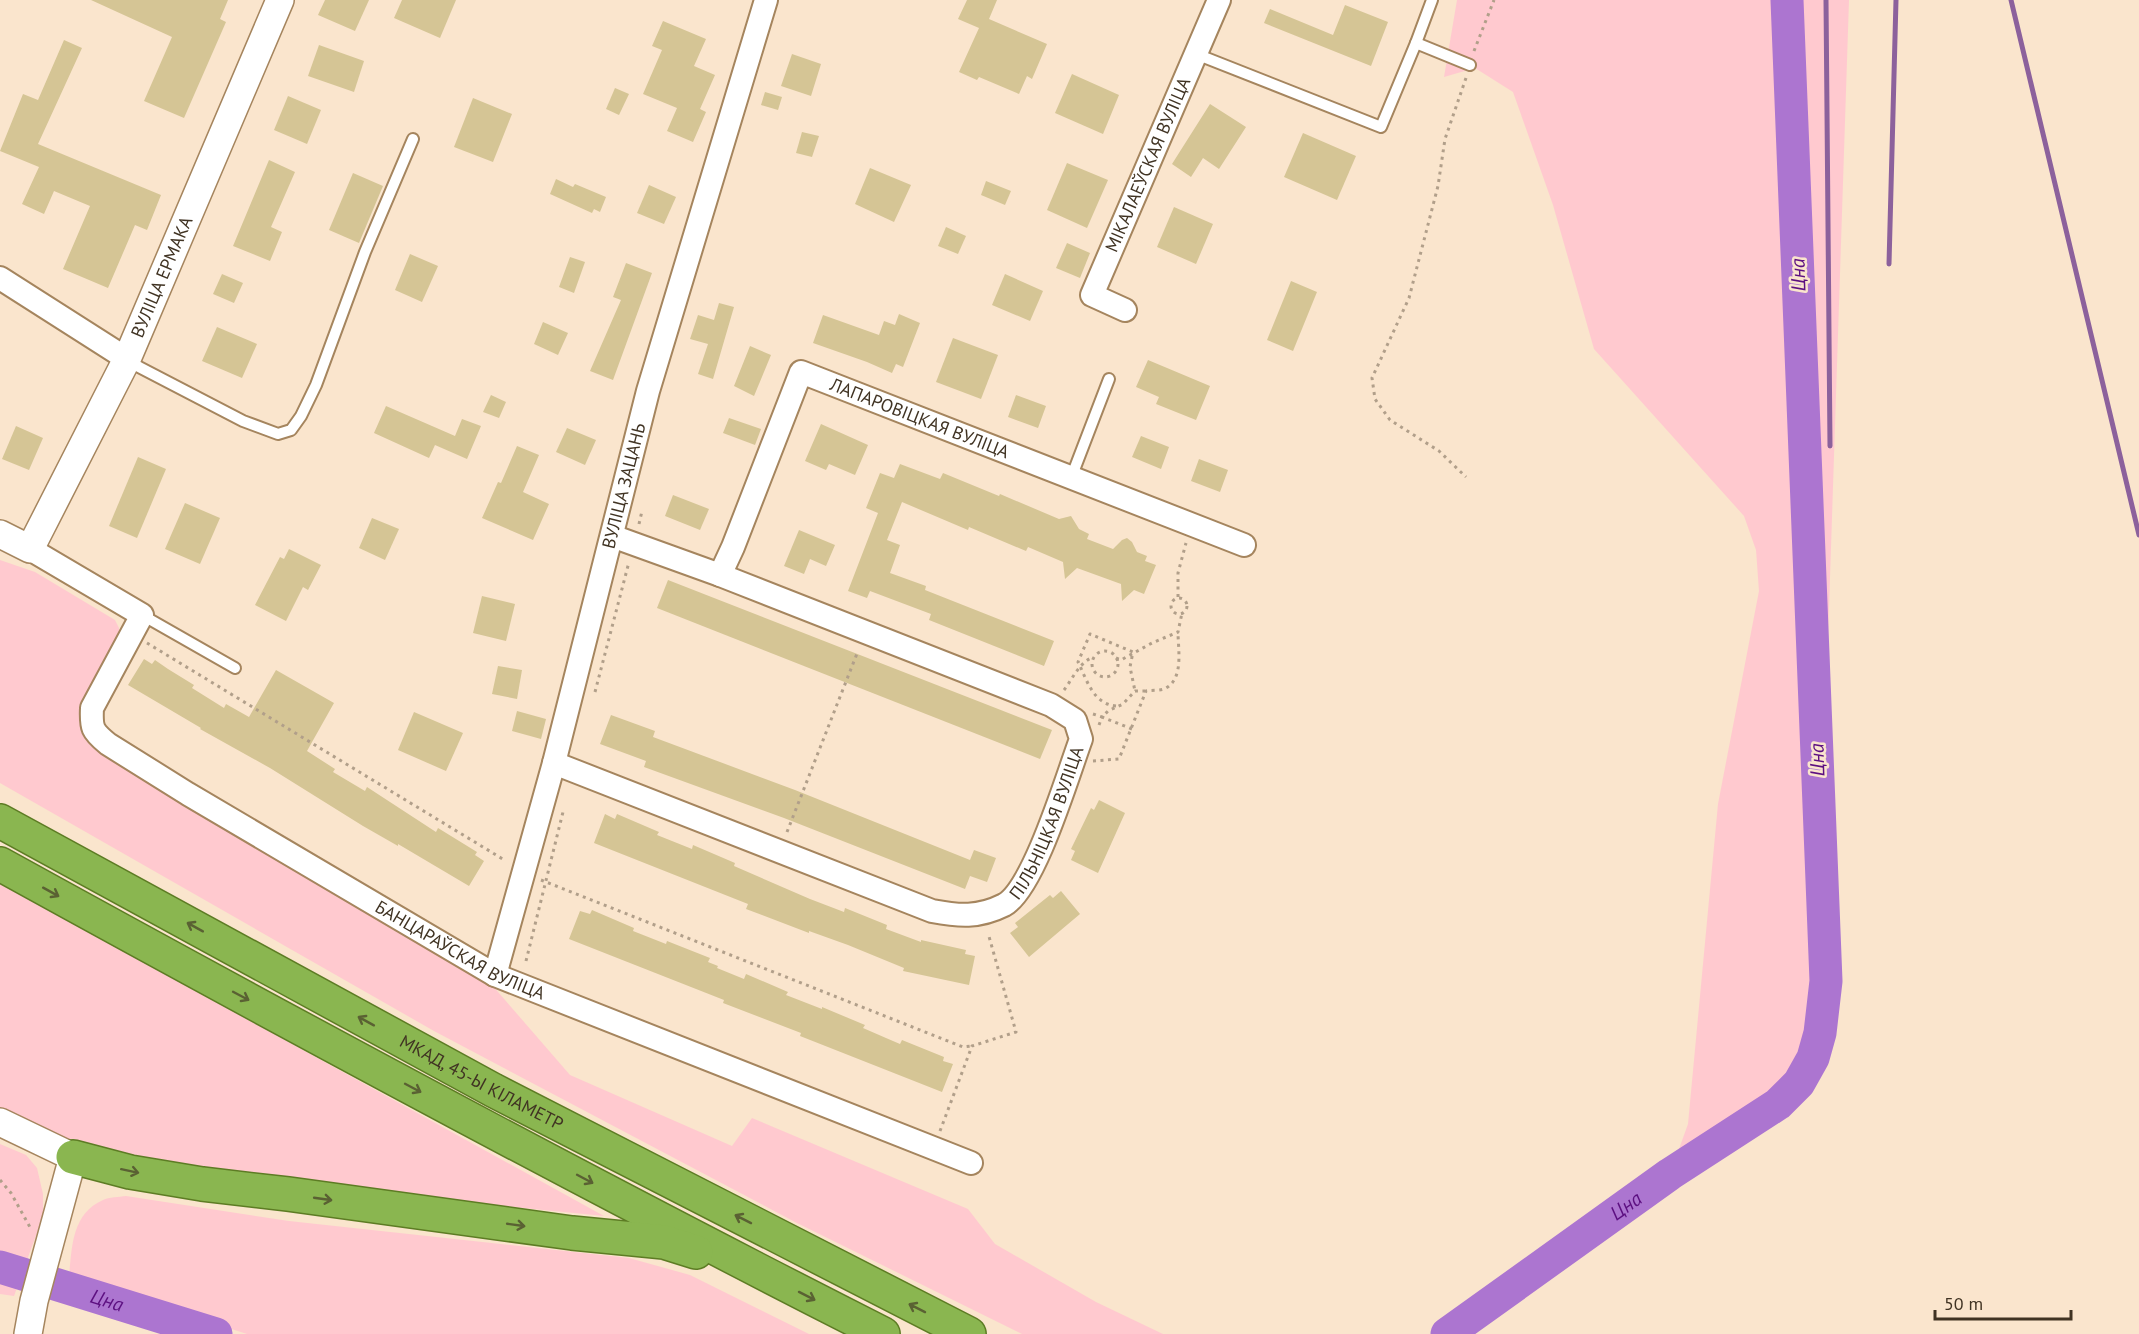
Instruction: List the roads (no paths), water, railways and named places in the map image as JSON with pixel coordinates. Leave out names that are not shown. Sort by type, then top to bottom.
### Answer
[{"type":"highway","name":"МКАД, 45-Ы КІЛАМЕТР","points":[[0,821],[493,1090],[969,1334]]},
{"type":"highway","name":"МКАД, 45-Ы КІЛАМЕТР","points":[[0,864],[235,993],[755,1269],[883,1334]]},
{"type":"highway","points":[[73,1157],[130,1172],[202,1184],[572,1233],[664,1242],[755,1269]]},
{"type":"street","name":"ВУЛІЦА ЕРМАКА","points":[[30,549],[127,359],[280,0]]},
{"type":"street","name":"ВУЛІЦА ЗАЦАНЬ","points":[[495,975],[502,953],[518,870],[554,764],[648,391],[766,0]]},
{"type":"street","name":"МІКАЛАЕЎСКАЯ ВУЛІЦА","points":[[1125,310],[1092,295],[1219,0]]},
{"type":"street","points":[[0,278],[127,359]]},
{"type":"street","name":"ЛАПАРОВІЦКАЯ ВУЛІЦА","points":[[720,575],[801,372],[1244,545]]},
{"type":"street","points":[[0,534],[30,549],[142,615]]},
{"type":"street","name":"ПІЛЬНІЦКАЯ ВУЛІЦА","points":[[554,764],[932,911],[960,916],[982,913],[1006,904],[1021,888],[1033,868],[1081,739],[1075,720],[1051,705],[720,575],[612,536]]},
{"type":"street","name":"БАНЦАРАЎСКАЯ ВУЛІЦА","points":[[142,615],[92,708],[92,725],[96,734],[188,794],[495,975],[971,1162]]},
{"type":"street","points":[[0,1122],[73,1157],[34,1300],[28,1334]]},
{"type":"lane","points":[[1196,54],[1381,127],[1432,0]]},
{"type":"lane","points":[[1416,43],[1470,65]]},
{"type":"lane","points":[[127,359],[243,421],[278,434],[291,430],[301,416],[316,385],[365,252],[413,139]]},
{"type":"lane","points":[[1071,478],[1109,379]]},
{"type":"lane","points":[[142,615],[235,668]]},
{"type":"waterway","name":"Цна","points":[[1447,1334],[1670,1174],[1778,1104],[1799,1083],[1813,1058],[1820,1033],[1826,981],[1787,0]]},
{"type":"waterway","points":[[1826,0],[1830,446]]},
{"type":"waterway","points":[[1889,264],[1896,0]]},
{"type":"waterway","points":[[2011,0],[2139,535]]},
{"type":"waterway","name":"Цна","points":[[0,1267],[216,1334]]}]
